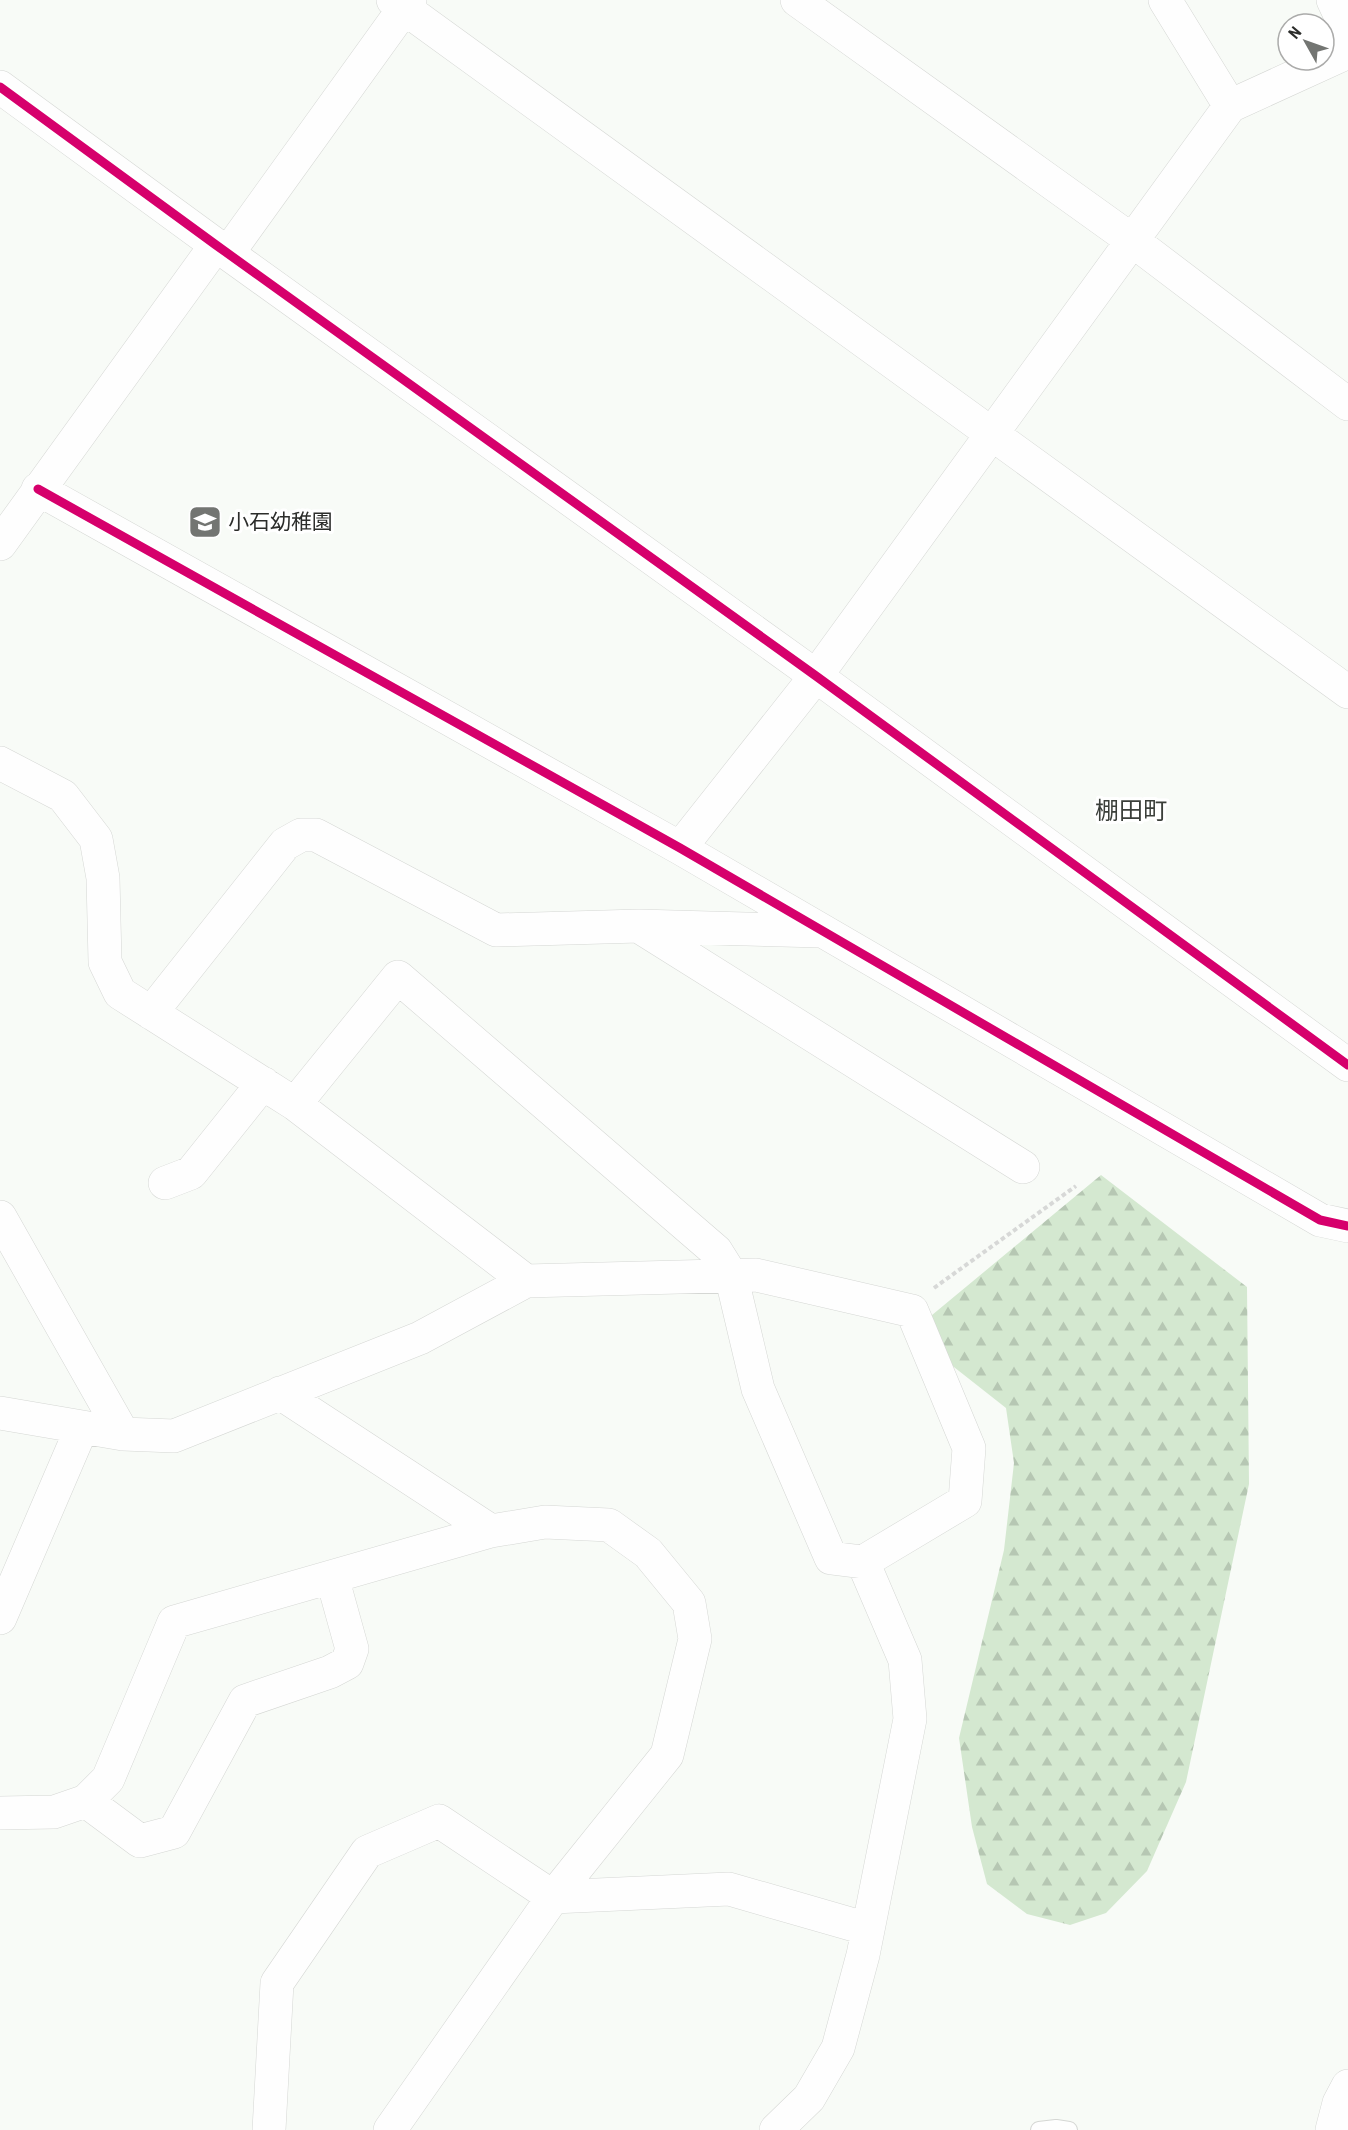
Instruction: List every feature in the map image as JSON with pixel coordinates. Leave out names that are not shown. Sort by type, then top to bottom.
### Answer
[{"type":"street","points":[[797,0],[1133,241],[1311,379],[1348,404]]},
{"type":"street","points":[[1165,0],[1230,106]]},
{"type":"street","points":[[1333,0],[1348,32]]},
{"type":"street","points":[[0,544],[38,489],[222,249],[403,3],[992,435],[1348,692]]},
{"type":"street","points":[[680,848],[816,676],[1230,106],[1348,52]]},
{"type":"street","points":[[0,87],[816,676],[1348,1065]]},
{"type":"street","points":[[38,489],[680,848],[1320,1220],[1348,1226]]},
{"type":"street","points":[[0,763],[63,796],[96,839],[103,878],[105,962],[120,993],[295,1104],[526,1281]]},
{"type":"street","points":[[151,1013],[285,844],[301,835],[316,835],[496,930],[639,926],[823,931]]},
{"type":"street","points":[[639,926],[1023,1167]]},
{"type":"street","points":[[0,1413],[123,1434],[174,1436],[420,1338],[526,1281],[731,1275],[756,1275],[917,1304],[969,1448],[965,1501],[863,1562],[831,1558],[758,1389],[731,1275],[716,1251],[398,977],[295,1104]]},
{"type":"street","points":[[165,1183],[191,1173],[263,1083]]},
{"type":"street","points":[[0,1217],[123,1434]]},
{"type":"street","points":[[280,1393],[491,1531]]},
{"type":"street","points":[[0,1618],[82,1427]]},
{"type":"street","points":[[0,1813],[54,1812],[86,1801],[108,1779],[174,1622],[491,1531],[545,1522],[609,1525],[648,1553],[689,1603],[696,1639],[667,1755],[553,1897],[390,2130]]},
{"type":"street","points":[[776,2130],[809,2098],[838,2048],[868,1929],[910,1719],[904,1660],[863,1562]]},
{"type":"street","points":[[86,1801],[140,1840],[174,1832],[245,1701],[330,1672],[347,1663],[352,1649],[332,1577]]},
{"type":"street","points":[[269,2130],[277,1983],[367,1852],[439,1821],[553,1897],[729,1889],[868,1929]]},
{"type":"street","points":[[1332,2130],[1339,2103],[1348,2086]]},
{"type":"lane","points":[[1039,2130],[1069,2130]]},
{"type":"path","points":[[917,1304],[1076,1186]]},
{"type":"green space","points":[[1101,1175],[1247,1287],[1249,1484],[1186,1782],[1147,1871],[1106,1913],[1070,1925],[1027,1914],[987,1884],[972,1827],[959,1738],[1004,1550],[1014,1463],[1006,1408],[945,1360],[920,1325]]},
{"type":"cycle path","points":[[0,87],[816,676],[1348,1065]]},
{"type":"cycle path","points":[[38,489],[680,848],[1320,1220],[1348,1226]]},
{"type":"place","name":"小石幼稚園","points":[[205,522]]},
{"type":"district","name":"棚田町","points":[[1131,811]]}]
